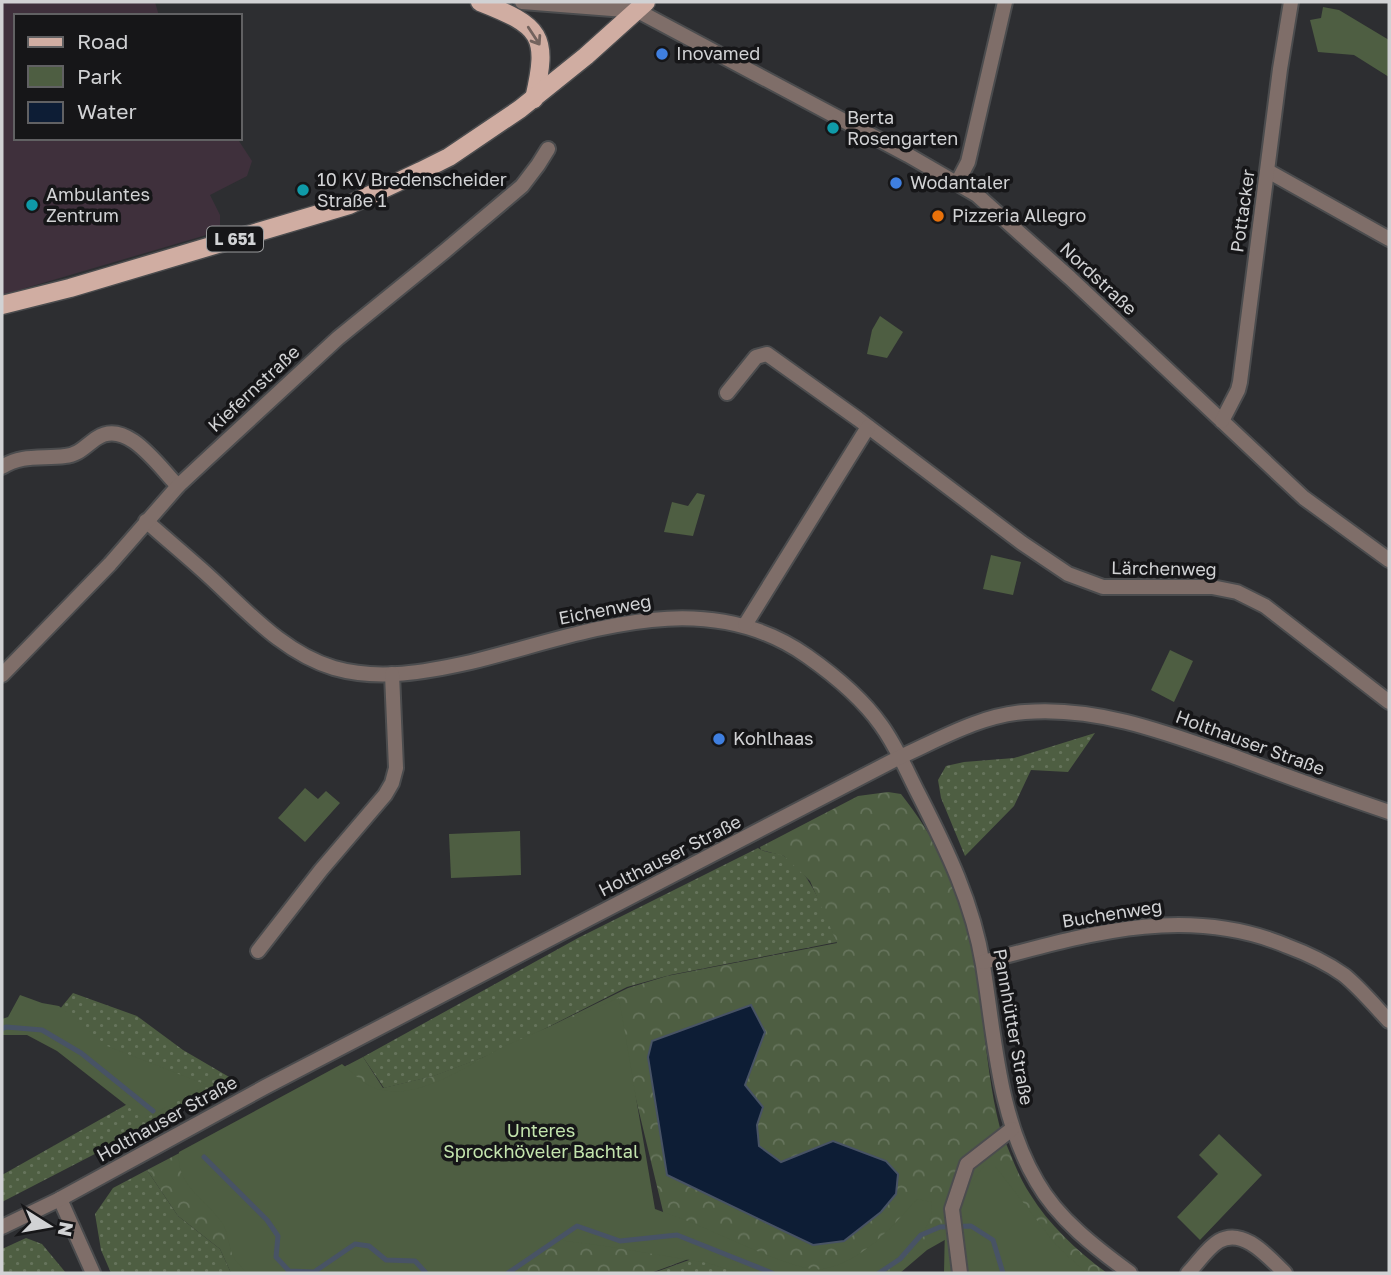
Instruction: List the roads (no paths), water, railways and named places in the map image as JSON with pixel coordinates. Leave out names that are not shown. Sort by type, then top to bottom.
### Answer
[{"type":"main road","points":[[480,2],[506,12],[534,30],[541,43],[542,53],[534,99]]},
{"type":"main road","name":"L 651","points":[[2,305],[70,288],[349,205],[449,157],[534,99],[642,6]]},
{"type":"street","points":[[522,2],[642,6]]},
{"type":"street","points":[[957,183],[968,162],[1005,2]]},
{"type":"street","name":"Pottacker","points":[[1222,421],[1240,382],[1291,2]]},
{"type":"street","name":"Nordstraße","points":[[642,6],[977,195],[1304,498],[1389,560]]},
{"type":"street","name":"Kiefernstraße","points":[[2,675],[110,564],[178,486],[288,382],[522,186],[548,149]]},
{"type":"street","points":[[1268,171],[1389,239]]},
{"type":"street","name":"Lärchenweg","points":[[727,393],[756,357],[766,354],[1068,574],[1103,587],[1212,587],[1237,592],[1265,606],[1389,702]]},
{"type":"street","points":[[745,625],[868,427]]},
{"type":"street","points":[[2,467],[22,458],[64,457],[76,454],[98,437],[116,432],[134,441],[178,486]]},
{"type":"street","name":"Eichenweg","points":[[146,522],[265,628],[299,652],[335,668],[368,675],[439,670],[613,625],[653,619],[703,619],[745,625],[793,647],[840,683],[878,721],[900,757]]},
{"type":"street","points":[[258,951],[321,870],[389,790],[396,768],[393,674]]},
{"type":"street","name":"Holthauser Straße","points":[[2,1227],[900,757],[986,719],[1024,712],[1076,712],[1107,717],[1160,731],[1389,812]]},
{"type":"street","name":"Pannhütter Straße","points":[[900,757],[956,870],[975,925],[996,1055],[1012,1129],[1037,1183],[1049,1200],[1080,1233],[1130,1273]]},
{"type":"street","name":"Buchenweg","points":[[982,962],[1123,928],[1177,924],[1222,928],[1266,937],[1307,954],[1344,975],[1389,1021]]},
{"type":"street","points":[[960,1273],[952,1209],[967,1164],[1012,1129]]},
{"type":"street","points":[[60,1199],[93,1273]]},
{"type":"street","points":[[1188,1273],[1214,1245],[1233,1238],[1255,1245],[1284,1273]]},
{"type":"water","points":[[751,1005],[765,1032],[745,1085],[763,1107],[757,1125],[759,1146],[781,1162],[833,1141],[886,1161],[898,1174],[896,1194],[881,1212],[844,1241],[813,1245],[667,1175],[648,1057],[652,1041]]},
{"type":"waterway","points":[[2,1029],[42,1030],[81,1053],[153,1111]]},
{"type":"waterway","points":[[204,1157],[267,1220],[278,1236],[276,1257],[289,1271],[314,1272],[355,1244],[369,1246],[386,1260],[415,1261],[426,1273]]},
{"type":"waterway","points":[[508,1273],[577,1226],[620,1241],[677,1235],[772,1273]]},
{"type":"waterway","points":[[879,1273],[900,1259],[921,1235],[940,1227],[971,1226],[993,1240],[1003,1273]]},
{"type":"place","name":"Inovamed","points":[[662,54]]},
{"type":"place","name":"Berta Rosengarten","points":[[833,128]]},
{"type":"place","name":"Wodantaler","points":[[896,183]]},
{"type":"place","name":"10 KV Bredenscheider Straße 1","points":[[303,190]]},
{"type":"place","name":"Ambulantes Zentrum","points":[[32,205]]},
{"type":"place","name":"Pizzeria Allegro","points":[[938,216]]},
{"type":"place","name":"Kohlhaas","points":[[719,739]]},
{"type":"park label","name":"Unteres Sprockhöveler Bachtal","points":[[541,1141]]}]
